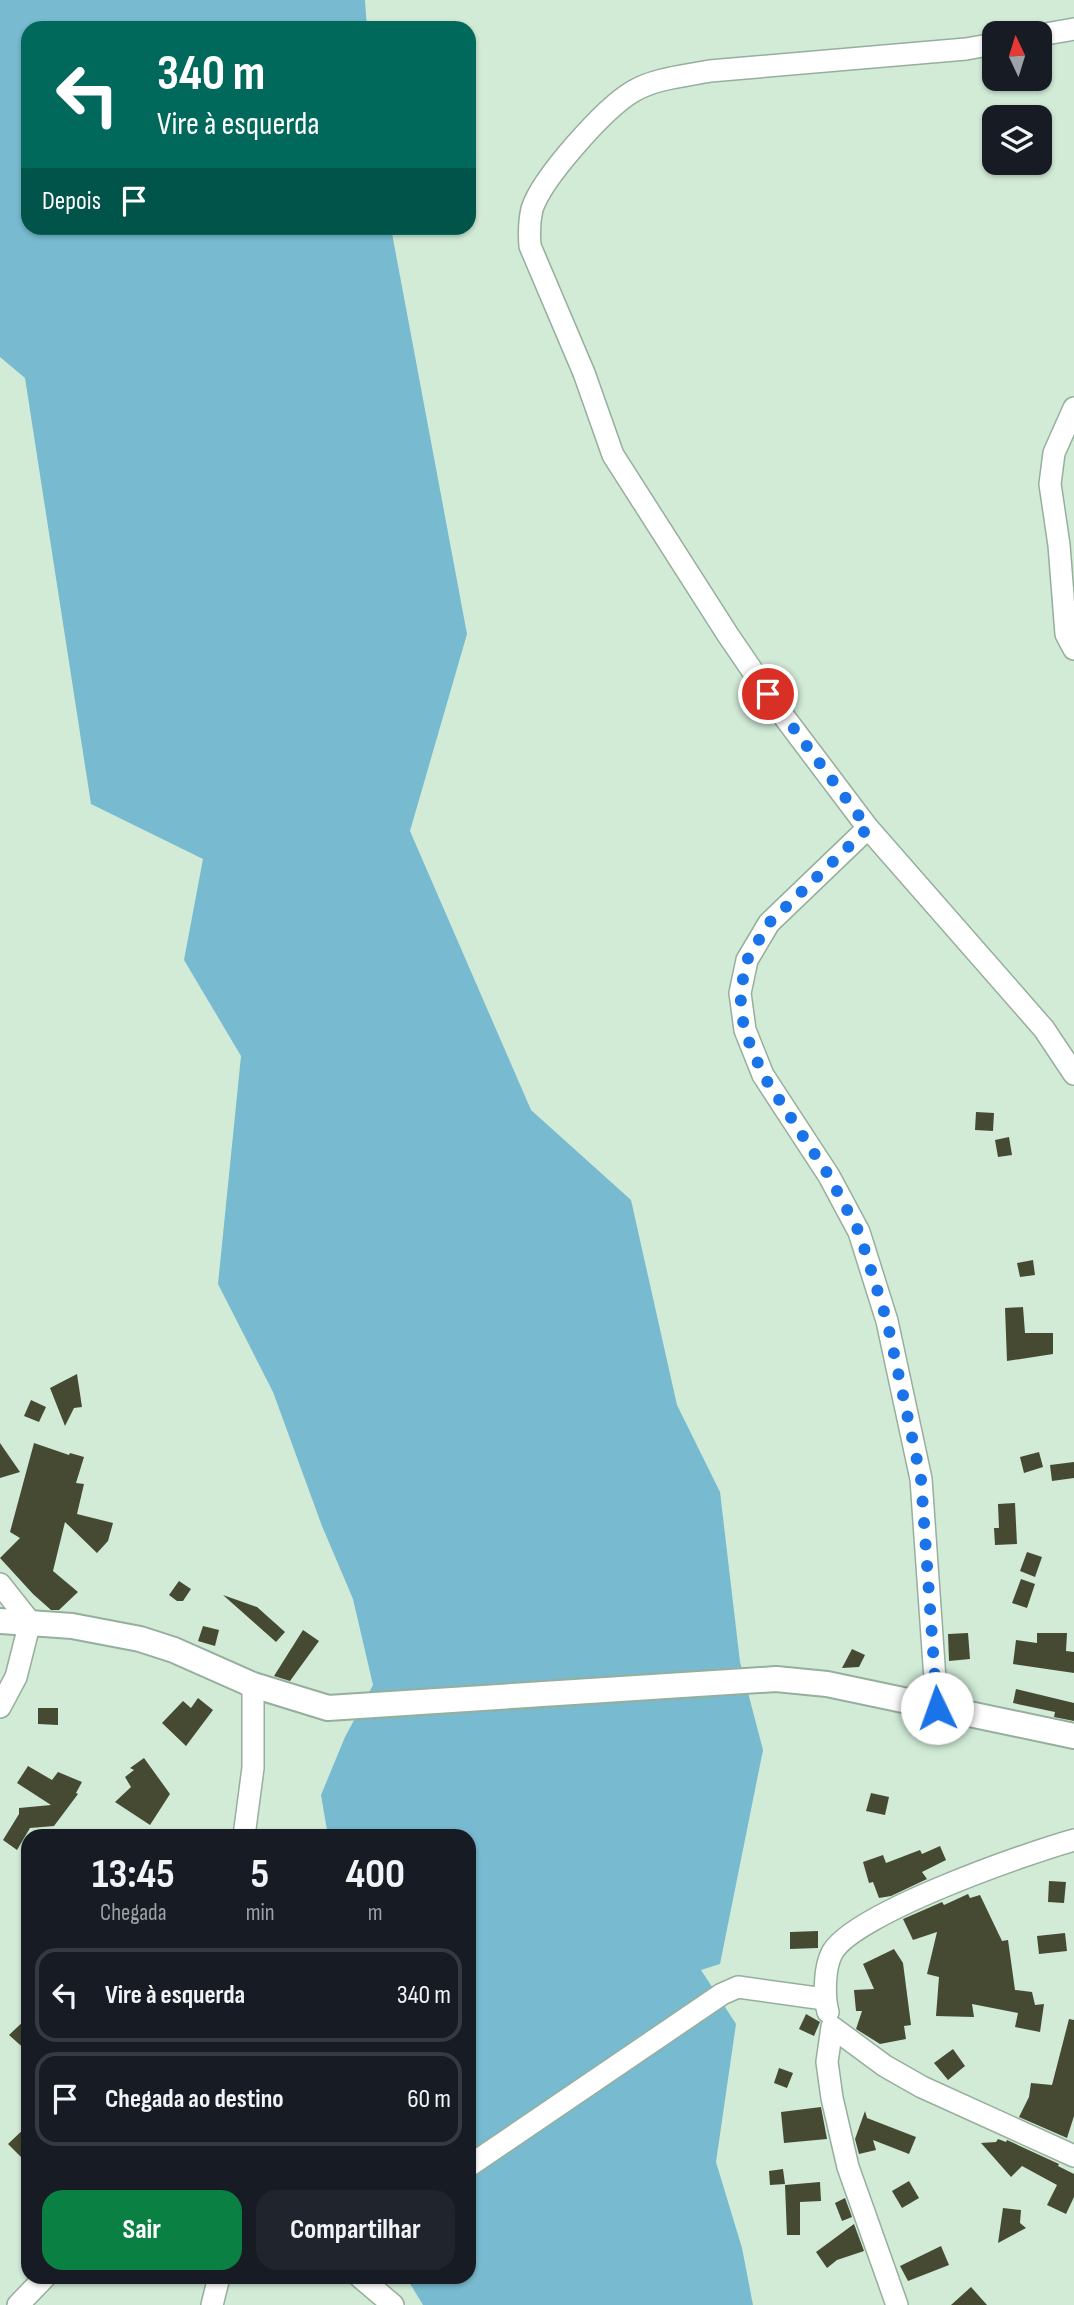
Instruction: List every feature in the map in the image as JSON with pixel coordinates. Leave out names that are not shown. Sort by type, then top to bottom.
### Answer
[{"type":"street","points":[[1052,33],[1074,29]]},
{"type":"street","points":[[982,46],[710,71],[669,78],[633,92],[602,118],[557,167],[533,206],[529,227],[530,246],[584,373],[613,455],[727,635],[782,714],[868,828],[1044,1029],[1074,1074]]},
{"type":"street","points":[[1074,408],[1054,453],[1050,484],[1059,545],[1066,634],[1074,649]]},
{"type":"street","points":[[868,828],[769,923],[747,960],[740,993],[744,1030],[763,1075],[829,1176],[859,1232],[887,1321],[921,1479],[937,1708]]},
{"type":"street","points":[[0,1584],[30,1622]]},
{"type":"street","points":[[0,1620],[72,1626],[140,1639],[174,1650],[253,1685],[328,1708],[776,1679],[827,1684],[1074,1736]]},
{"type":"street","points":[[0,1706],[16,1677],[30,1622]]},
{"type":"street","points":[[245,1829],[253,1768],[253,1685]]},
{"type":"street","points":[[897,2305],[848,2167],[832,2098],[827,2062],[832,2027],[824,1999],[831,1954],[847,1935],[857,1928],[960,1880],[1074,1840]]},
{"type":"street","points":[[476,2161],[722,1994],[738,1987],[824,1999]]},
{"type":"street","points":[[832,2027],[885,2066],[922,2087],[1074,2157]]},
{"type":"street","points":[[18,2305],[38,2284]]},
{"type":"street","points":[[212,2305],[217,2284]]},
{"type":"street","points":[[368,2284],[393,2305]]},
{"type":"water","points":[[0,0],[365,0],[366,21],[21,21],[21,235],[392,235],[467,634],[410,831],[531,1110],[631,1200],[677,1405],[720,1492],[740,1662],[763,1750],[720,1964],[701,1970],[736,2024],[716,2162],[742,2248],[753,2305],[423,2305],[410,2284],[476,2284],[476,1829],[327,1829],[321,1795],[345,1737],[373,1685],[353,1599],[322,1526],[273,1392],[218,1284],[241,1056],[184,960],[203,859],[91,804],[25,378],[0,357]]},
{"type":"building","points":[[976,1112],[994,1113],[993,1131],[975,1130]]},
{"type":"building","points":[[1009,1137],[1012,1155],[998,1157],[995,1140]]},
{"type":"building","points":[[1033,1260],[1035,1275],[1020,1277],[1017,1263]]},
{"type":"building","points":[[1023,1307],[1025,1333],[1053,1333],[1053,1354],[1007,1361],[1005,1308]]},
{"type":"building","points":[[77,1374],[82,1407],[74,1408],[65,1426],[50,1388]]},
{"type":"building","points":[[31,1400],[46,1407],[39,1422],[24,1416]]},
{"type":"building","points":[[0,1443],[20,1472],[0,1478]]},
{"type":"building","points":[[34,1443],[69,1455],[70,1453],[84,1457],[76,1483],[84,1484],[77,1514],[113,1523],[108,1541],[97,1553],[65,1522],[53,1571],[78,1592],[59,1610],[51,1610],[0,1558],[20,1538],[10,1532]]},
{"type":"building","points":[[1039,1452],[1043,1467],[1024,1473],[1020,1457]]},
{"type":"building","points":[[1074,1462],[1074,1478],[1052,1481],[1050,1465]]},
{"type":"building","points":[[1015,1503],[1017,1544],[995,1545],[994,1528],[999,1528],[998,1504]]},
{"type":"building","points":[[1027,1552],[1042,1557],[1035,1577],[1020,1571]]},
{"type":"building","points":[[1021,1579],[1035,1584],[1027,1608],[1012,1603]]},
{"type":"building","points":[[179,1581],[191,1589],[183,1601],[177,1601],[169,1595]]},
{"type":"building","points":[[223,1595],[257,1607],[285,1632],[276,1642]]},
{"type":"building","points":[[203,1626],[219,1630],[215,1646],[198,1641]]},
{"type":"building","points":[[303,1630],[319,1641],[290,1681],[274,1676]]},
{"type":"building","points":[[968,1633],[970,1659],[949,1661],[948,1634]]},
{"type":"building","points":[[1037,1633],[1067,1633],[1066,1651],[1074,1652],[1074,1673],[1013,1664],[1016,1640],[1037,1643]]},
{"type":"building","points":[[852,1649],[865,1655],[859,1667],[842,1668]]},
{"type":"building","points":[[1016,1689],[1074,1703],[1074,1721],[1054,1717],[1055,1712],[1013,1703]]},
{"type":"building","points":[[198,1698],[213,1710],[186,1746],[162,1723],[183,1701],[191,1708]]},
{"type":"building","points":[[38,1708],[58,1708],[58,1725],[38,1724]]},
{"type":"building","points":[[144,1758],[170,1794],[150,1825],[115,1802],[131,1787],[125,1777],[134,1770],[130,1768]]},
{"type":"building","points":[[28,1766],[52,1780],[58,1772],[82,1782],[76,1793],[78,1794],[54,1826],[21,1829],[21,1843],[17,1850],[3,1840],[19,1814],[19,1808],[51,1805],[17,1783]]},
{"type":"building","points":[[871,1793],[889,1797],[885,1815],[866,1811]]},
{"type":"building","points":[[940,1846],[946,1860],[922,1872],[927,1879],[891,1896],[879,1898],[873,1882],[869,1883],[863,1862],[883,1855],[886,1863],[920,1850],[922,1854]]},
{"type":"building","points":[[1049,1881],[1066,1882],[1064,1903],[1048,1902]]},
{"type":"building","points":[[968,1894],[970,1898],[980,1895],[1002,1941],[1008,1940],[1015,1990],[1032,1992],[1035,2005],[1044,2004],[1040,2032],[1015,2027],[1018,2013],[972,2004],[974,2017],[936,2016],[939,1977],[927,1974],[937,1932],[913,1940],[903,1919]]},
{"type":"building","points":[[818,1931],[818,1948],[790,1949],[790,1932]]},
{"type":"building","points":[[1065,1933],[1067,1951],[1039,1954],[1037,1936]]},
{"type":"building","points":[[894,1949],[903,1963],[911,2025],[904,2026],[906,2039],[880,2044],[856,2029],[862,2011],[856,2011],[854,1990],[874,1989],[863,1964]]},
{"type":"building","points":[[806,2014],[820,2022],[814,2036],[799,2029]]},
{"type":"building","points":[[1069,2019],[1074,2020],[1074,2116],[1067,2138],[1019,2117],[1029,2097],[1031,2083],[1052,2085]]},
{"type":"building","points":[[21,2024],[21,2046],[9,2035]]},
{"type":"building","points":[[953,2049],[965,2066],[948,2080],[934,2063]]},
{"type":"building","points":[[779,2068],[793,2073],[787,2088],[774,2083]]},
{"type":"building","points":[[821,2107],[827,2139],[784,2143],[781,2112]]},
{"type":"building","points":[[865,2111],[867,2118],[916,2137],[909,2154],[873,2140],[876,2150],[859,2154],[855,2139]]},
{"type":"building","points":[[21,2132],[21,2157],[8,2144]]},
{"type":"building","points":[[998,2139],[1007,2140],[1059,2164],[1058,2166],[1074,2174],[1074,2197],[1066,2214],[1047,2205],[1057,2185],[1022,2166],[1011,2177],[981,2143],[996,2142]]},
{"type":"building","points":[[783,2169],[785,2184],[770,2185],[769,2171]]},
{"type":"building","points":[[909,2181],[919,2198],[902,2208],[892,2191]]},
{"type":"building","points":[[820,2182],[821,2201],[800,2202],[800,2235],[787,2235],[785,2185]]},
{"type":"building","points":[[845,2198],[852,2217],[842,2221],[835,2203]]},
{"type":"building","points":[[1003,2208],[1021,2210],[1020,2223],[1026,2228],[998,2243]]},
{"type":"building","points":[[854,2224],[864,2251],[837,2260],[827,2268],[816,2252]]},
{"type":"building","points":[[941,2246],[949,2265],[908,2281],[900,2266]]},
{"type":"building","points":[[971,2287],[987,2305],[951,2305]]},
{"type":"route","points":[[768,694],[868,828],[769,923],[747,960],[740,993],[744,1030],[763,1075],[829,1176],[859,1232],[887,1321],[921,1479],[937,1708]]}]
